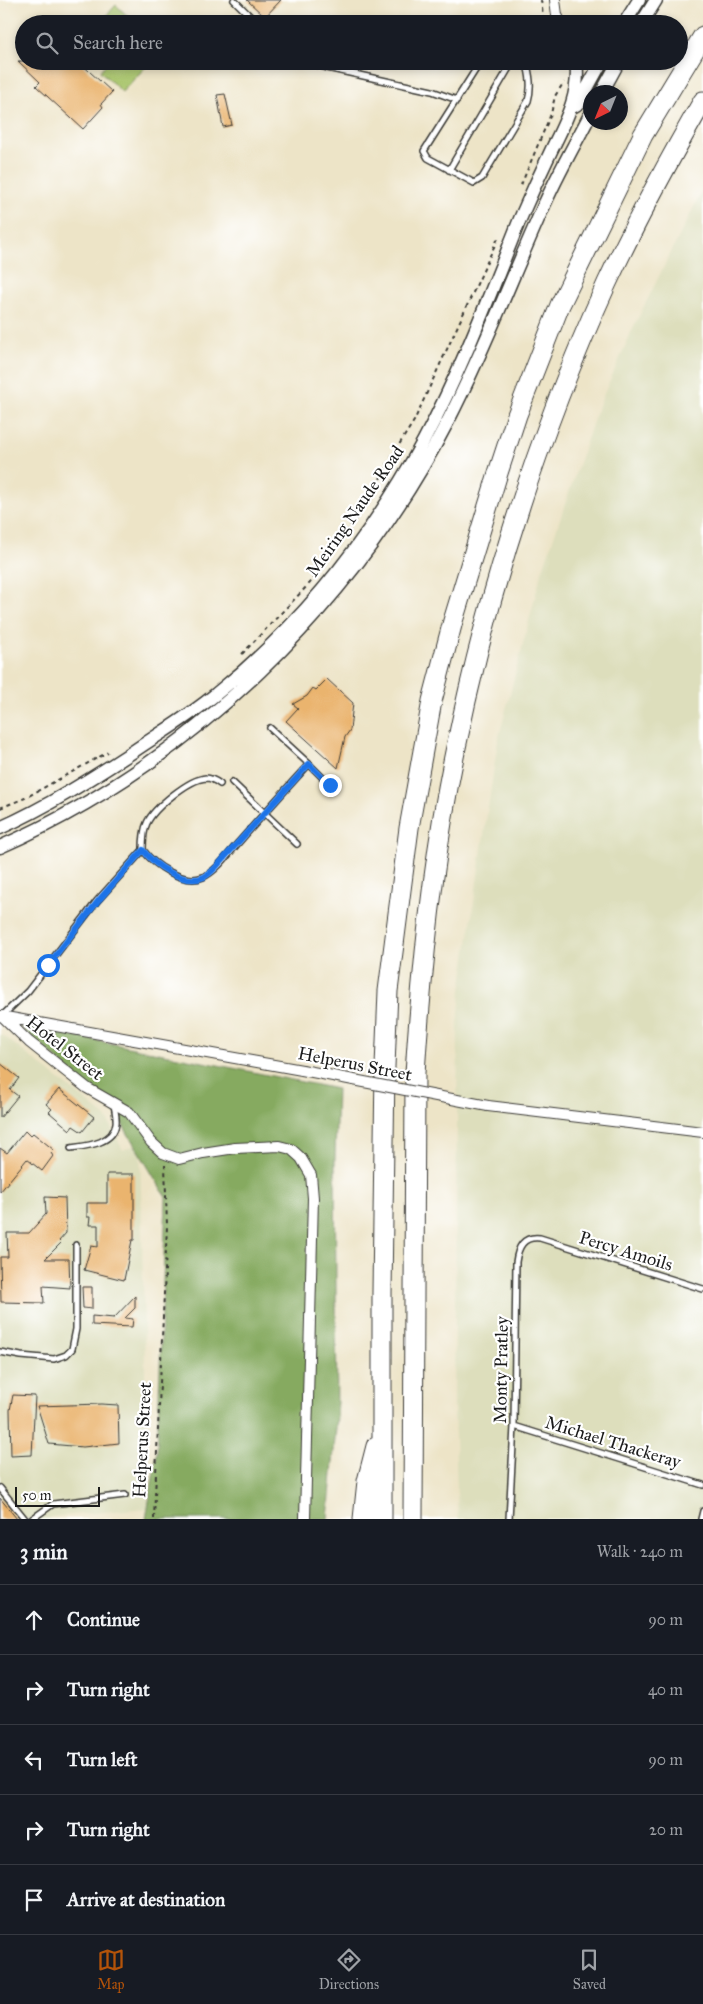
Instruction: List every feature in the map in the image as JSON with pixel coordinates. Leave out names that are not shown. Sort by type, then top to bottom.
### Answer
[{"type":"highway","points":[[688,61],[703,36]]},
{"type":"highway","points":[[382,1519],[382,1284],[388,991],[409,828],[432,701],[452,621],[498,473],[517,415],[560,305],[643,135],[682,70]]},
{"type":"highway","points":[[413,1519],[415,1073],[419,1014],[435,862],[455,752],[492,599],[521,503],[548,426],[608,282],[666,166],[703,101]]},
{"type":"highway","points":[[364,1519],[367,1481],[382,1428]]},
{"type":"highway","points":[[413,1446],[423,1478],[423,1519]]},
{"type":"street","points":[[555,0],[557,15]]},
{"type":"street","points":[[630,15],[639,0]]},
{"type":"street","points":[[647,15],[656,0]]},
{"type":"street","points":[[571,108],[577,80],[576,70]]},
{"type":"street","name":"Meiring Naude Road","points":[[0,828],[53,802],[90,780],[214,696],[270,646],[314,600],[346,560],[380,512],[409,466],[441,407],[463,362],[528,201],[571,108],[579,104],[597,70]]},
{"type":"street","points":[[606,85],[614,70]]},
{"type":"street","name":"Meiring Naude Road","points":[[0,847],[40,829],[99,795],[189,732],[233,696],[277,655],[316,614],[352,570],[388,523],[421,469],[448,419],[469,377],[543,206],[583,129]]},
{"type":"street","name":"Helperus Street","points":[[1,1016],[302,1070],[488,1106],[703,1132]]},
{"type":"street","name":"Hotel Street","points":[[1,1016],[29,1042],[87,1088],[129,1112],[151,1142],[163,1153]]},
{"type":"street","points":[[163,1153],[179,1160],[203,1153],[235,1148],[279,1146],[291,1149],[301,1158],[312,1175],[310,1369],[305,1519]]},
{"type":"lane","points":[[234,0],[249,15]]},
{"type":"lane","points":[[336,70],[432,91],[457,100]]},
{"type":"lane","points":[[475,70],[424,151],[428,158],[474,183],[482,178],[528,101],[531,92],[528,70]]},
{"type":"lane","points":[[449,170],[508,70]]},
{"type":"lane","points":[[270,728],[330,785]]},
{"type":"lane","points":[[143,850],[150,859],[171,873],[191,878],[202,877],[224,858],[309,764]]},
{"type":"lane","points":[[1,1016],[28,991],[98,901],[143,850],[146,824],[159,807],[190,783],[210,778],[220,784]]},
{"type":"lane","points":[[232,782],[297,844]]},
{"type":"lane","points":[[71,1148],[94,1145],[110,1136],[116,1123],[114,1102]]},
{"type":"lane","name":"Percy Amoils","points":[[540,1238],[703,1289]]},
{"type":"lane","name":"Monty Pratley","points":[[510,1519],[514,1426],[516,1262],[520,1245],[529,1239],[540,1238]]},
{"type":"lane","points":[[0,1352],[54,1359],[62,1357],[69,1352],[74,1342],[76,1328],[76,1245]]},
{"type":"lane","name":"Michael Thackeray","points":[[514,1426],[703,1485]]},
{"type":"lane","points":[[0,1488],[25,1519]]},
{"type":"lane","points":[[0,1499],[5,1495]]},
{"type":"lane","points":[[32,1519],[53,1504],[125,1495]]},
{"type":"lane","points":[[700,1519],[703,1511]]},
{"type":"path","points":[[541,0],[543,15]]},
{"type":"path","points":[[520,186],[551,114],[555,96],[565,80]]},
{"type":"path","points":[[236,660],[310,583],[371,497],[390,459],[418,412],[502,230]]},
{"type":"path","points":[[0,808],[25,798],[114,749]]},
{"type":"path","name":"Helperus Street","points":[[154,1519],[167,1226],[166,1174],[163,1153]]},
{"type":"shaded area","points":[[703,189],[703,1519],[458,1519],[454,1407],[458,1024],[461,990],[498,740],[540,578],[597,410],[633,328]]},
{"type":"shaded area","points":[[0,1033],[106,1117],[123,1150],[140,1143],[148,1508],[50,1517],[49,1519],[0,1519]]},
{"type":"green space","points":[[116,5],[127,15],[107,15]]},
{"type":"green space","points":[[101,70],[143,70],[122,92]]},
{"type":"green space","points":[[19,1025],[337,1089],[335,1158],[337,1416],[328,1519],[146,1519],[157,1453],[166,1197],[115,1112]]},
{"type":"building","points":[[247,0],[281,0],[267,15],[263,15]]},
{"type":"building","points":[[27,70],[88,70],[112,92],[101,104],[103,107],[83,129],[36,86],[40,82]]},
{"type":"building","points":[[225,94],[232,125],[223,127],[217,95]]},
{"type":"building","points":[[327,679],[353,703],[350,730],[345,737],[338,768],[286,721],[298,708],[293,704],[307,696],[313,688],[316,690]]},
{"type":"building","points":[[0,1063],[19,1078],[10,1090],[18,1096],[0,1118]]},
{"type":"building","points":[[59,1089],[94,1117],[82,1132],[73,1126],[70,1130],[49,1112],[52,1109],[46,1104]]},
{"type":"building","points":[[25,1131],[30,1136],[33,1133],[54,1150],[51,1153],[53,1156],[42,1171],[27,1159],[0,1192],[0,1148],[7,1153]]},
{"type":"building","points":[[107,1174],[134,1174],[134,1240],[132,1240],[124,1280],[84,1270],[91,1246],[98,1247],[98,1225],[89,1225],[90,1217],[87,1217],[87,1203],[107,1203]]},
{"type":"building","points":[[45,1197],[65,1198],[66,1233],[59,1241],[61,1243],[45,1259],[69,1259],[70,1288],[43,1286],[44,1303],[1,1302],[0,1257],[8,1257],[7,1233],[29,1233],[46,1214]]},
{"type":"building","points":[[82,1287],[92,1287],[92,1309],[83,1308]]},
{"type":"building","points":[[135,1296],[135,1308],[125,1318],[133,1319],[132,1327],[92,1325],[92,1316],[114,1318]]},
{"type":"building","points":[[13,1395],[35,1396],[32,1455],[11,1456],[10,1410]]},
{"type":"building","points":[[118,1405],[119,1443],[83,1447],[49,1444],[37,1406]]},
{"type":"building","points":[[0,1498],[17,1519],[0,1519]]},
{"type":"route","points":[[48,965],[98,901],[143,850],[161,868],[171,873],[197,879],[210,872],[224,858],[309,764],[330,785]]}]
